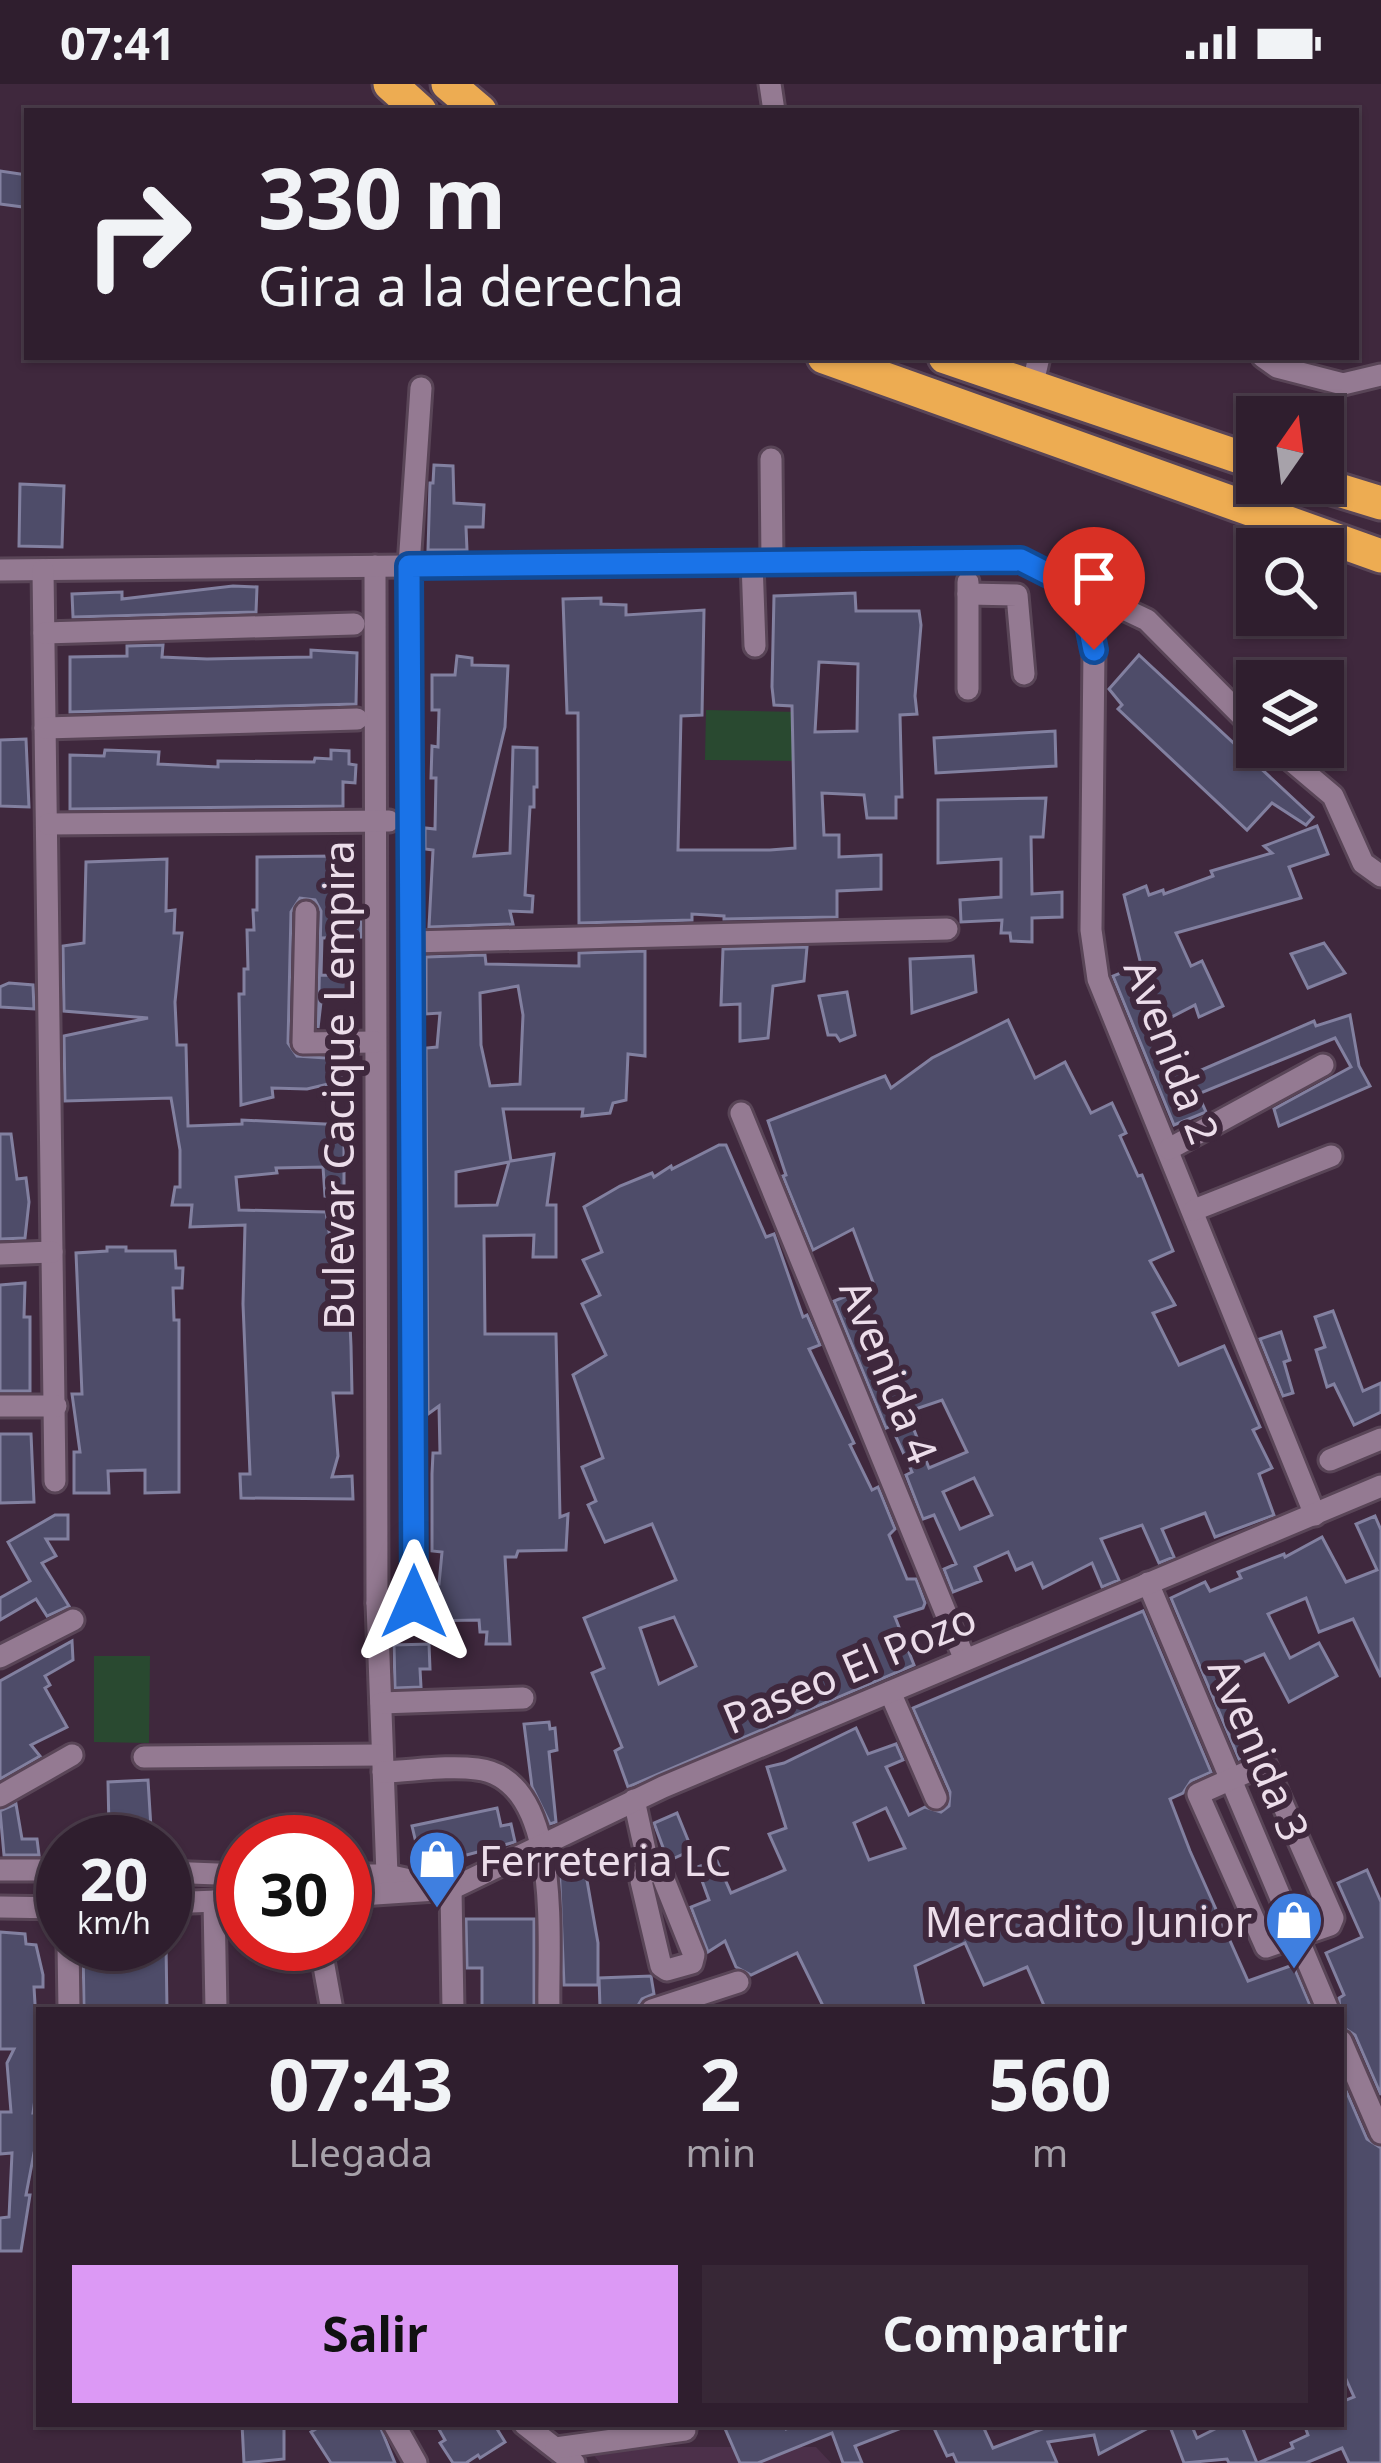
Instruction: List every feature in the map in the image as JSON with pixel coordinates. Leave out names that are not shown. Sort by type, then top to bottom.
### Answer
[{"type":"highway","points":[[390,84],[417,108]]},
{"type":"highway","points":[[448,84],[477,108]]},
{"type":"highway","points":[[832,360],[1381,556]]},
{"type":"highway","points":[[963,360],[1035,372],[1236,454]]},
{"type":"highway","points":[[1344,492],[1381,503]]},
{"type":"street","points":[[1267,360],[1277,367],[1342,384],[1381,375]]},
{"type":"street","name":"Bulevar Cacique Lempira","points":[[377,1603],[414,1602],[409,566],[421,388]]},
{"type":"street","points":[[755,646],[772,460]]},
{"type":"street","points":[[0,570],[1021,560],[1147,620],[1236,710]]},
{"type":"street","points":[[968,563],[968,689]]},
{"type":"street","name":"Bulevar Cacique Lempira","points":[[375,566],[377,1603],[387,1875]]},
{"type":"street","points":[[43,570],[55,1481]]},
{"type":"street","name":"Avenida 2","points":[[1082,591],[1094,650],[1091,930],[1098,979],[1315,1515]]},
{"type":"street","points":[[968,594],[1017,596],[1024,674]]},
{"type":"street","points":[[44,633],[354,625]]},
{"type":"street","points":[[45,728],[356,719]]},
{"type":"street","points":[[1300,768],[1333,796],[1363,863],[1381,876]]},
{"type":"street","points":[[48,824],[410,821]]},
{"type":"street","points":[[306,912],[303,1042],[375,1042]]},
{"type":"street","points":[[411,942],[947,929]]},
{"type":"street","points":[[1168,1149],[1323,1064]]},
{"type":"street","name":"Avenida 4","points":[[741,1112],[965,1660]]},
{"type":"street","points":[[1194,1210],[1331,1156]]},
{"type":"street","points":[[0,1254],[52,1252]]},
{"type":"street","points":[[0,1406],[56,1406]]},
{"type":"street","points":[[1330,1460],[1381,1439]]},
{"type":"street","name":"Paseo El Pozo","points":[[451,1889],[634,1800],[1381,1486]]},
{"type":"street","name":"Avenida 3","points":[[1148,1583],[1327,2007]]},
{"type":"street","points":[[0,1657],[74,1620]]},
{"type":"street","points":[[890,1692],[936,1798]]},
{"type":"street","points":[[381,1703],[523,1698]]},
{"type":"street","points":[[0,1796],[72,1755]]},
{"type":"street","points":[[144,1757],[383,1763],[494,1774],[514,1789],[544,1845],[549,2007]]},
{"type":"street","points":[[1265,1764],[1333,1918],[1330,1924],[1272,1946],[1262,1942],[1198,1794],[1231,1779],[1265,1764]]},
{"type":"street","points":[[634,1800],[649,1868]]},
{"type":"street","points":[[0,1870],[36,1870]]},
{"type":"street","points":[[372,1875],[451,1889]]},
{"type":"street","points":[[372,1894],[451,1889]]},
{"type":"street","points":[[451,1889],[453,2007]]},
{"type":"street","points":[[192,1902],[214,1901],[216,2007]]},
{"type":"street","points":[[0,1907],[36,1908]]},
{"type":"street","points":[[68,1971],[69,2007]]},
{"type":"street","points":[[325,1971],[331,2007]]},
{"type":"street","points":[[661,2007],[738,1982]]},
{"type":"street","points":[[1344,2048],[1381,2133]]},
{"type":"street","points":[[396,2427],[416,2463]]},
{"type":"street","points":[[528,2427],[565,2456],[685,2430]]},
{"type":"shaded area","points":[[587,2447],[816,2447],[831,2463],[600,2463]]},
{"type":"green space","points":[[706,710],[800,712],[800,761],[705,760]]},
{"type":"green space","points":[[94,1656],[150,1656],[149,1743],[94,1742]]},
{"type":"building","points":[[0,171],[24,175],[23,207],[0,204]]},
{"type":"building","points":[[434,465],[453,466],[454,503],[484,505],[483,527],[466,527],[467,550],[428,550]]},
{"type":"building","points":[[20,484],[64,486],[62,547],[19,546]]},
{"type":"building","points":[[257,587],[256,612],[73,617],[72,594],[122,592],[122,599]]},
{"type":"building","points":[[855,593],[856,611],[919,611],[917,714],[900,715],[902,797],[896,797],[896,818],[867,818],[864,795],[822,793],[824,835],[839,835],[839,857],[881,855],[881,889],[837,891],[837,917],[724,919],[692,914],[692,920],[579,923],[578,713],[567,713],[563,599],[601,598],[601,604],[626,605],[626,615],[704,610],[702,715],[681,716],[678,850],[770,850],[795,848],[792,706],[774,705],[772,687],[774,596]],"holes":[[[819,662],[858,664],[857,731],[815,732]]]},
{"type":"building","points":[[163,645],[162,657],[207,659],[311,657],[311,650],[357,653],[356,704],[70,712],[70,657],[127,656],[127,646]]},
{"type":"building","points":[[1139,655],[1236,745],[1236,768],[1260,768],[1313,817],[1306,825],[1272,803],[1247,830],[1118,709],[1122,705],[1109,689]]},
{"type":"building","points":[[457,656],[472,658],[472,665],[508,666],[505,727],[474,856],[510,853],[513,747],[537,748],[525,895],[533,896],[532,912],[510,911],[513,924],[429,927],[433,850],[425,849],[425,828],[435,829],[432,746],[438,747],[439,710],[432,710],[432,675],[455,675]]},
{"type":"building","points":[[1055,731],[1056,766],[936,773],[934,738]]},
{"type":"building","points":[[26,739],[29,807],[0,806],[0,740]]},
{"type":"building","points":[[105,750],[159,752],[158,764],[218,767],[218,761],[314,762],[315,758],[331,759],[331,750],[349,751],[349,764],[356,765],[355,783],[343,782],[343,806],[70,809],[70,755],[104,756]]},
{"type":"building","points":[[1046,798],[1043,837],[1031,837],[1032,894],[1062,892],[1062,917],[1032,918],[1032,942],[1011,941],[1010,933],[1001,933],[1002,920],[961,922],[960,900],[1001,897],[1001,859],[938,863],[938,800]]},
{"type":"building","points":[[1317,826],[1328,854],[1289,867],[1301,898],[1176,933],[1191,966],[1202,961],[1223,1006],[1199,1017],[1195,1005],[1162,1022],[1190,1075],[1314,1021],[1316,1026],[1350,1015],[1359,1066],[1370,1086],[1279,1126],[1274,1109],[1351,1067],[1335,1038],[1198,1094],[1206,1112],[1174,1125],[1113,976],[1141,965],[1124,895],[1146,886],[1149,895],[1163,890],[1164,894],[1213,876],[1211,871],[1272,853],[1264,846]]},
{"type":"building","points":[[333,856],[333,922],[361,922],[361,937],[322,938],[321,975],[349,976],[349,1002],[321,1002],[318,1028],[321,911],[315,900],[300,898],[291,912],[288,1043],[297,1056],[341,1059],[341,1081],[307,1089],[272,1088],[273,1097],[241,1105],[239,994],[244,994],[244,969],[248,969],[247,930],[254,930],[253,910],[257,910],[257,857]]},
{"type":"building","points":[[167,859],[166,911],[175,910],[174,933],[182,933],[175,1002],[177,1045],[186,1045],[188,1126],[242,1124],[242,1120],[344,1125],[344,1197],[325,1196],[323,1167],[276,1168],[277,1173],[236,1177],[239,1210],[326,1212],[332,1251],[339,1250],[344,1324],[350,1324],[351,1346],[352,1393],[333,1393],[338,1456],[332,1477],[352,1476],[353,1499],[241,1498],[240,1474],[250,1474],[245,1225],[190,1227],[192,1205],[172,1205],[175,1187],[180,1187],[180,1150],[171,1098],[65,1101],[64,1036],[148,1018],[64,1011],[63,946],[84,943],[86,862]]},
{"type":"building","points":[[1324,943],[1345,973],[1308,988],[1291,954]]},
{"type":"building","points":[[807,947],[804,981],[773,986],[768,1038],[740,1041],[740,1004],[721,1005],[723,949]]},
{"type":"building","points":[[645,951],[645,1056],[628,1054],[626,1100],[613,1103],[610,1113],[582,1116],[583,1109],[503,1109],[511,1161],[554,1154],[547,1205],[556,1205],[556,1257],[533,1257],[534,1235],[484,1236],[485,1334],[556,1334],[560,1517],[568,1514],[566,1550],[518,1551],[516,1557],[505,1557],[510,1644],[486,1644],[487,1632],[480,1632],[479,1620],[424,1621],[429,1584],[439,1584],[442,1552],[432,1551],[433,1453],[440,1453],[439,1406],[428,1414],[426,1048],[437,1047],[440,1013],[426,1014],[426,957],[485,955],[486,964],[579,966],[579,953]],"holes":[[[518,986],[523,1015],[520,1084],[490,1086],[481,1045],[480,993]],[[509,1162],[497,1205],[456,1206],[456,1172]]]},
{"type":"building","points":[[973,956],[976,992],[912,1013],[910,959]]},
{"type":"building","points":[[33,985],[34,1009],[0,1007],[0,987]]},
{"type":"building","points":[[847,992],[855,1035],[840,1041],[828,1035],[819,996]]},
{"type":"building","points":[[1008,1020],[1035,1078],[1065,1062],[1091,1113],[1112,1103],[1126,1133],[1120,1136],[1138,1176],[1142,1175],[1173,1251],[1150,1261],[1175,1305],[1153,1313],[1179,1365],[1224,1346],[1260,1427],[1253,1430],[1272,1468],[1259,1474],[1274,1515],[1215,1537],[1205,1513],[1162,1529],[1174,1557],[1159,1563],[1142,1525],[1101,1539],[1119,1580],[1102,1587],[1092,1563],[1043,1588],[1032,1563],[1016,1570],[1008,1552],[975,1567],[981,1581],[953,1592],[944,1569],[956,1564],[934,1515],[923,1519],[906,1475],[912,1472],[891,1426],[886,1428],[834,1301],[874,1285],[853,1229],[813,1250],[783,1176],[768,1121],[885,1076],[891,1088],[932,1058]],"holes":[[[942,1400],[967,1452],[929,1468],[907,1412]],[[974,1478],[992,1515],[960,1529],[943,1492]]]},
{"type":"building","points":[[0,1134],[11,1134],[17,1179],[26,1178],[25,1238],[0,1239]]},
{"type":"building","points":[[726,1145],[766,1237],[774,1234],[803,1317],[807,1315],[820,1345],[809,1349],[872,1490],[878,1487],[895,1529],[889,1535],[907,1579],[916,1579],[925,1603],[923,1608],[895,1617],[914,1665],[628,1787],[615,1751],[622,1747],[592,1673],[604,1668],[584,1618],[676,1580],[652,1524],[605,1542],[588,1505],[596,1501],[582,1467],[603,1458],[573,1375],[606,1355],[582,1304],[600,1295],[583,1260],[602,1252],[584,1207],[620,1186]],"holes":[[[674,1617],[696,1666],[659,1684],[640,1628]]]},
{"type":"building","points":[[107,1247],[175,1251],[176,1268],[183,1268],[182,1288],[173,1288],[174,1320],[179,1320],[179,1492],[145,1493],[145,1470],[108,1471],[109,1493],[74,1493],[74,1452],[80,1452],[72,1394],[82,1394],[76,1253],[107,1251]]},
{"type":"building","points":[[25,1283],[30,1391],[0,1391],[0,1285]]},
{"type":"building","points":[[1333,1311],[1363,1391],[1381,1383],[1381,1412],[1354,1425],[1334,1384],[1327,1387],[1316,1350],[1325,1347],[1315,1317]]},
{"type":"building","points":[[1281,1332],[1293,1393],[1283,1396],[1260,1339]]},
{"type":"building","points":[[0,1434],[31,1434],[34,1502],[0,1503]]},
{"type":"building","points":[[55,1515],[68,1515],[68,1539],[46,1539],[56,1556],[42,1563],[69,1606],[47,1616],[36,1599],[0,1620],[0,1598],[30,1581],[8,1542]]},
{"type":"building","points":[[1375,1516],[1381,1530],[1381,1677],[1353,1619],[1319,1632],[1306,1598],[1268,1614],[1290,1658],[1319,1643],[1337,1676],[1289,1702],[1264,1654],[1228,1669],[1265,1749],[1239,1759],[1171,1598],[1205,1582],[1210,1591],[1241,1578],[1238,1572],[1285,1557],[1322,1537],[1346,1582],[1377,1570],[1356,1524]]},
{"type":"building","points":[[1143,1611],[1211,1772],[1170,1799],[1190,1851],[1248,1981],[1293,1965],[1311,2007],[1045,2007],[1027,1967],[984,1985],[965,1943],[915,1966],[924,2007],[824,2007],[797,1953],[751,1975],[736,1967],[725,1941],[708,1952],[691,1907],[709,1900],[697,1867],[717,1861],[731,1893],[785,1870],[769,1834],[786,1828],[767,1767],[856,1728],[868,1754],[896,1744],[903,1760],[886,1767],[909,1815],[925,1807],[941,1812],[949,1806],[950,1792],[913,1708]],"holes":[[[886,1808],[905,1848],[869,1860],[854,1823]]]},
{"type":"building","points":[[72,1641],[73,1660],[45,1676],[50,1685],[45,1688],[67,1727],[31,1745],[40,1756],[0,1779],[0,1681]]},
{"type":"building","points":[[429,1644],[430,1669],[420,1669],[421,1687],[395,1688],[394,1645]]},
{"type":"building","points":[[549,1722],[550,1729],[555,1728],[557,1750],[549,1752],[556,1822],[550,1824],[532,1787],[524,1724]]},
{"type":"building","points":[[148,1780],[150,1815],[109,1815],[108,1782]]},
{"type":"building","points":[[16,1804],[22,1839],[36,1839],[36,1855],[4,1855],[0,1811]]},
{"type":"building","points":[[497,1808],[501,1826],[511,1824],[515,1842],[433,1864],[427,1845],[417,1847],[412,1826]]},
{"type":"building","points":[[677,1813],[692,1850],[668,1861],[654,1823]]},
{"type":"building","points":[[582,1852],[598,1943],[598,1985],[564,1985],[559,1861]]},
{"type":"building","points":[[1367,1870],[1381,1902],[1381,2095],[1355,2035],[1344,2028],[1339,1998],[1344,1995],[1326,1953],[1362,1937],[1338,1883]]},
{"type":"building","points":[[466,1919],[534,1919],[534,2007],[482,2007],[482,1968],[467,1968]]},
{"type":"building","points":[[0,1932],[25,1934],[26,1944],[36,1945],[36,1971],[42,1971],[43,1987],[34,1987],[36,2153],[21,2251],[0,2251],[0,2218],[9,2217],[12,2153],[0,2154],[0,2112],[11,2112],[7,2063],[14,2049],[0,2049]]},
{"type":"building","points":[[83,1971],[166,1971],[167,2007],[84,2007]]},
{"type":"building","points":[[651,1976],[654,1994],[637,2007],[600,2007],[599,1978]]},
{"type":"building","points":[[1344,2086],[1367,2139],[1381,2148],[1381,2463],[1349,2463],[1342,2448],[1306,2463],[1258,2463],[1293,2448],[1291,2443],[1308,2435],[1305,2427],[1344,2427],[1344,2401],[1354,2397],[1344,2375]]},
{"type":"building","points":[[242,2427],[284,2427],[284,2459],[244,2463]]},
{"type":"building","points":[[319,2427],[380,2427],[395,2463],[331,2463],[311,2432]]},
{"type":"building","points":[[438,2427],[496,2427],[505,2442],[480,2458],[453,2463],[440,2443],[445,2440]]},
{"type":"building","points":[[724,2427],[904,2427],[855,2446],[862,2463],[843,2463],[832,2433],[758,2463],[740,2463]]},
{"type":"building","points":[[933,2427],[983,2427],[993,2448],[1047,2427],[1150,2427],[1099,2454],[1094,2435],[1048,2442],[1057,2463],[957,2463],[953,2454],[947,2456]]},
{"type":"building","points":[[1170,2427],[1192,2427],[1197,2438],[1219,2427],[1242,2427],[1257,2463],[1229,2463],[1227,2459],[1184,2463]]},
{"type":"place","name":"Ferreteria LC","points":[[437,1910]]},
{"type":"place","name":"Mercadito Junior","points":[[1294,1971]]},
{"type":"route","points":[[414,1602],[409,566],[1021,560],[1082,591],[1094,650]]}]
